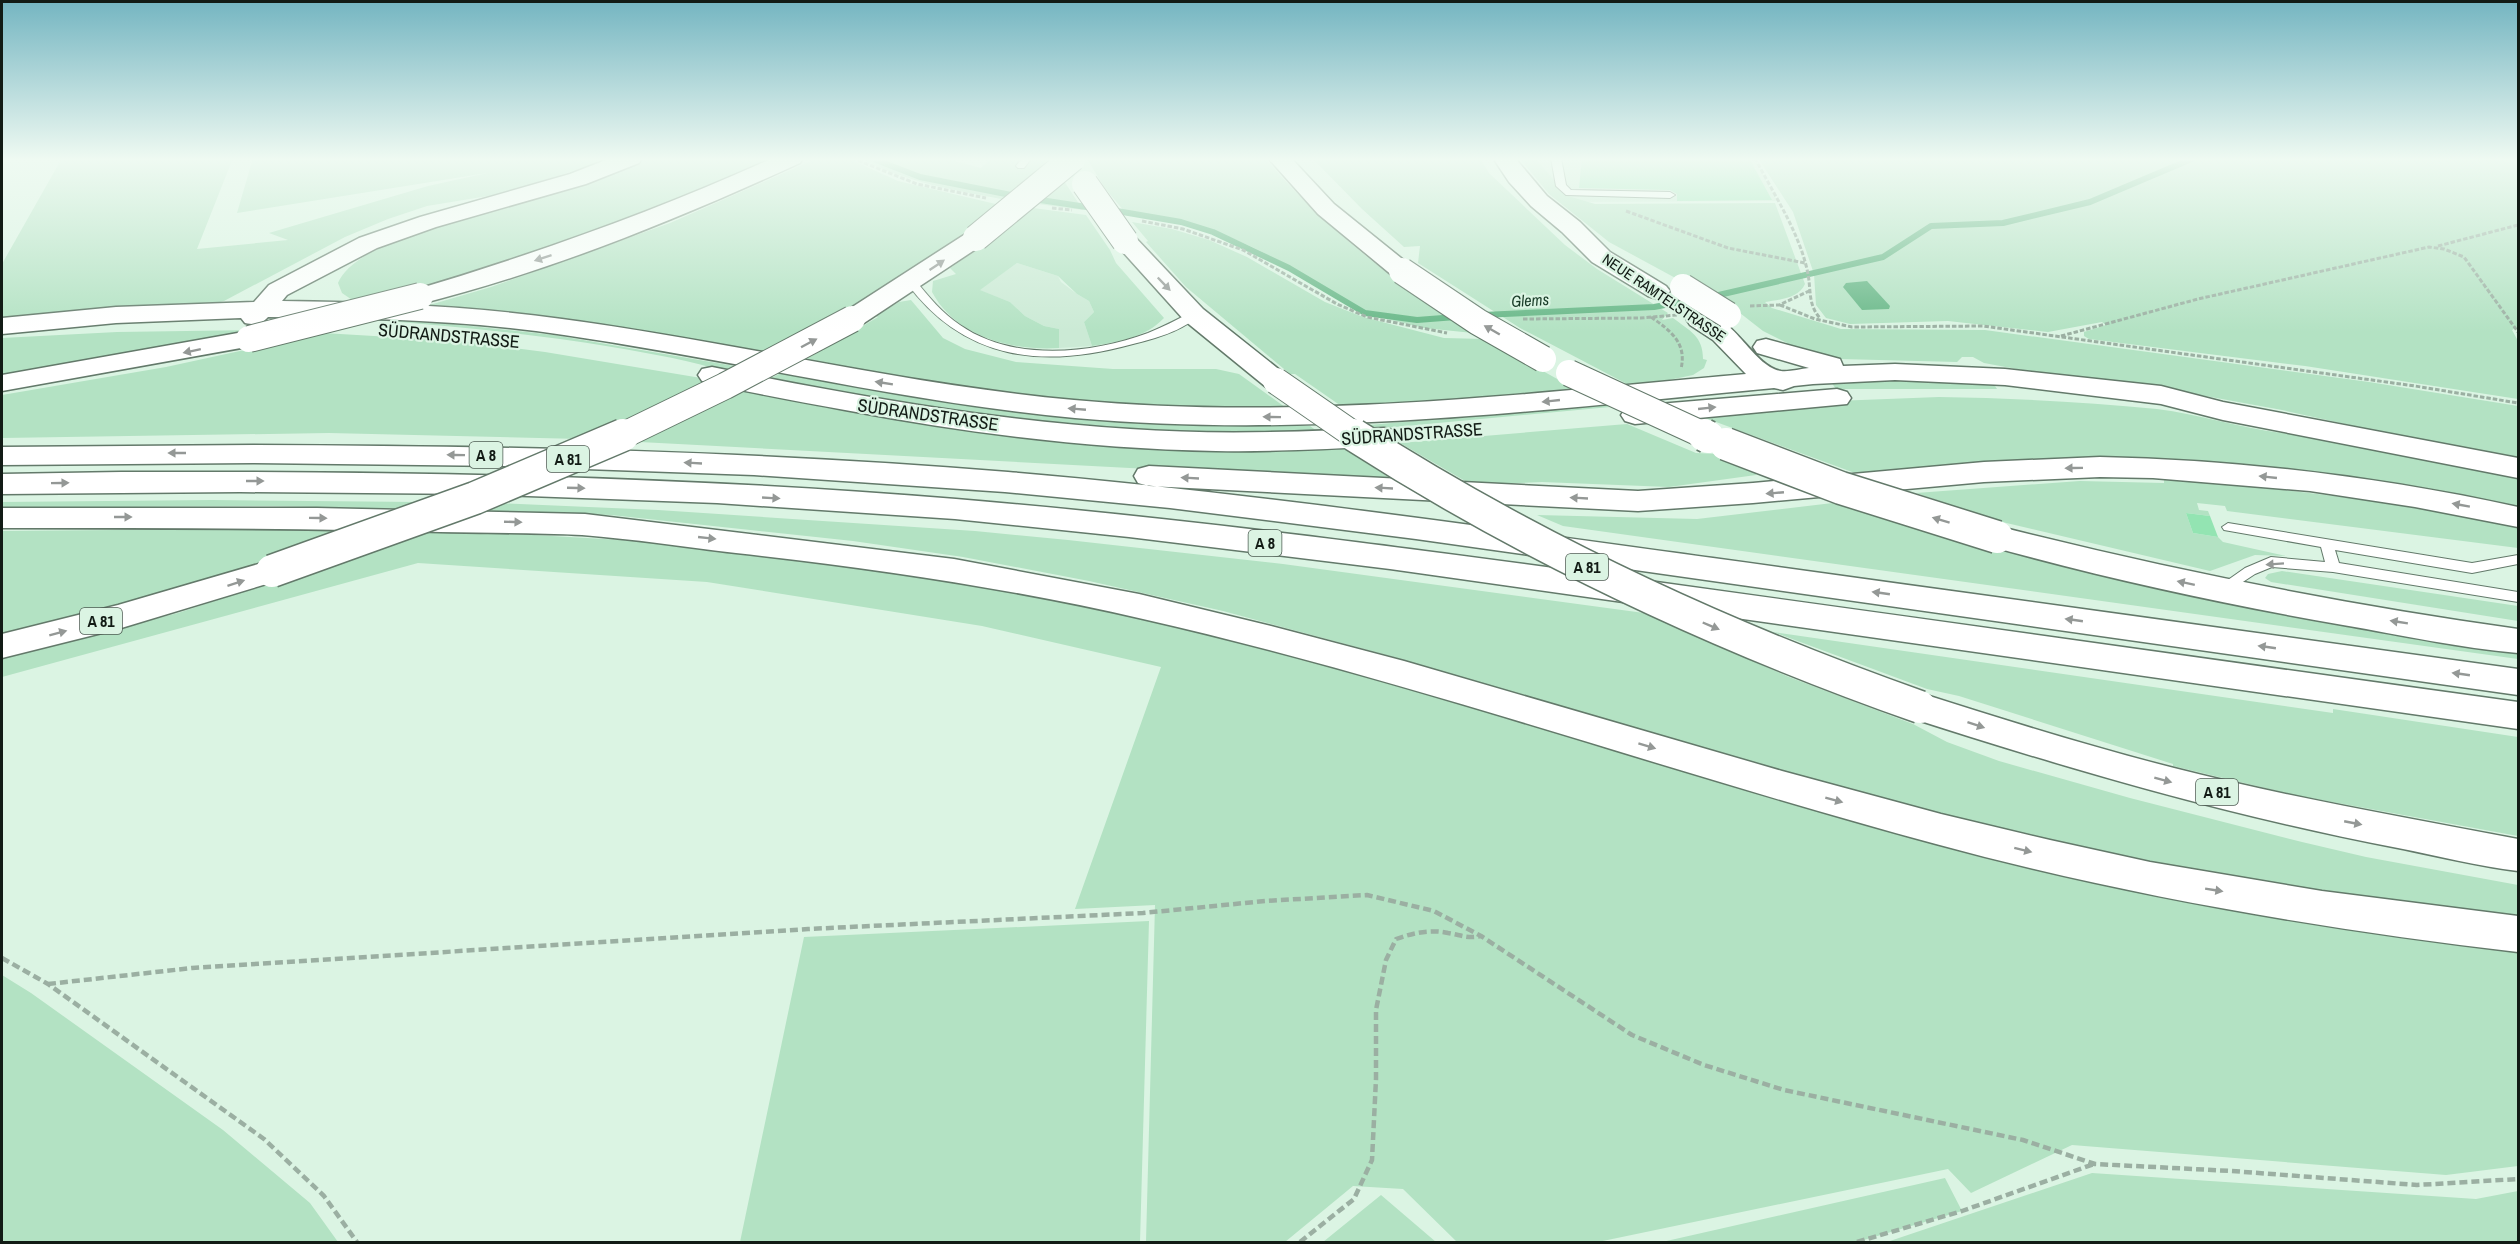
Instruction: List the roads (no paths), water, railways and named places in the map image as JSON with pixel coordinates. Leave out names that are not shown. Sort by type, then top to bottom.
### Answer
[{"type":"main road","points":[[252,324],[278,290],[349,252],[395,233],[451,216]]},
{"type":"main road","points":[[2,383],[252,324],[420,296],[541,259],[659,216]]},
{"type":"main road","name":"A 81","points":[[2,646],[128,614],[272,571],[429,516],[594,448],[740,379],[852,319],[976,238],[1003,216]]},
{"type":"main road","name":"A 81","points":[[1116,216],[1130,230],[1194,315],[1276,381],[1334,423],[1414,473],[1560,554],[1664,605],[1784,657],[1920,707],[2019,740],[2174,783],[2334,820],[2518,855]]},
{"type":"main road","points":[[1336,216],[1402,271],[1478,322],[1569,373],[1717,441],[1881,502],[1997,537],[2090,561],[2223,590],[2371,618],[2518,641]]},
{"type":"main road","name":"NEUE RAMTELSTRASSE","points":[[1558,216],[1601,257],[1722,334],[1759,371],[1776,378],[1780,367],[1766,347],[1728,315],[1592,235],[1571,227]]},
{"type":"main road","points":[[252,324],[395,233]]},
{"type":"main road","points":[[333,272],[329,280],[334,296],[352,310]]},
{"type":"main road","name":"SÜDRANDSTRASSE","points":[[252,324],[352,310],[467,316],[559,326],[964,396],[1076,409],[1178,415],[1281,417],[1377,415],[1501,406],[1776,378],[1895,372]]},
{"type":"main road","points":[[1687,386],[1708,377],[1719,355],[1699,319]]},
{"type":"main road","name":"SÜDRANDSTRASSE","points":[[13,325],[252,324],[388,330],[510,341],[683,369],[828,400],[945,420],[1065,434],[1183,441],[1356,440],[1737,405],[1886,394],[1980,393],[2223,411]]},
{"type":"main road","points":[[1766,347],[1789,356],[1832,365],[1895,372],[2005,377],[2161,395],[2223,411],[2518,468]]},
{"type":"main road","points":[[1737,405],[1758,400],[1776,378],[1802,390],[1837,398]]},
{"type":"main road","name":"A 8","points":[[2,456],[137,453],[383,453],[643,460],[1002,482],[1350,520],[2518,682]]},
{"type":"main road","points":[[835,471],[934,465],[1638,501],[1775,493],[1988,472],[2074,468],[2157,469],[2228,472],[2311,482],[2399,494],[2518,517]]},
{"type":"main road","name":"A 8","points":[[2,484],[352,481],[655,491],[956,510],[1370,554],[2518,716]]},
{"type":"main road","points":[[2,518],[317,518],[585,525],[954,570],[1139,606],[1271,638],[1404,674],[1782,786],[1941,830],[2050,856],[2173,883],[2322,908],[2518,934]]},
{"type":"lane","points":[[911,282],[934,311],[958,330],[996,347],[1026,353],[1053,354],[1104,349],[1146,338],[1194,315]]},
{"type":"lane","points":[[2228,526],[2472,568],[2518,560]]},
{"type":"lane","points":[[2326,544],[2333,567]]},
{"type":"lane","points":[[2223,590],[2250,571],[2271,562],[2333,567],[2518,597]]},
{"type":"waterway","name":"Glems","points":[[1146,216],[1181,222],[1213,232],[1289,268],[1365,313],[1417,320],[1456,317]]},
{"type":"waterway","name":"Glems","points":[[1710,297],[1883,257],[1931,226],[2003,223],[2032,216]]},
{"type":"waterway","name":"Glems","points":[[1483,315],[1654,307],[1692,300]]}]
